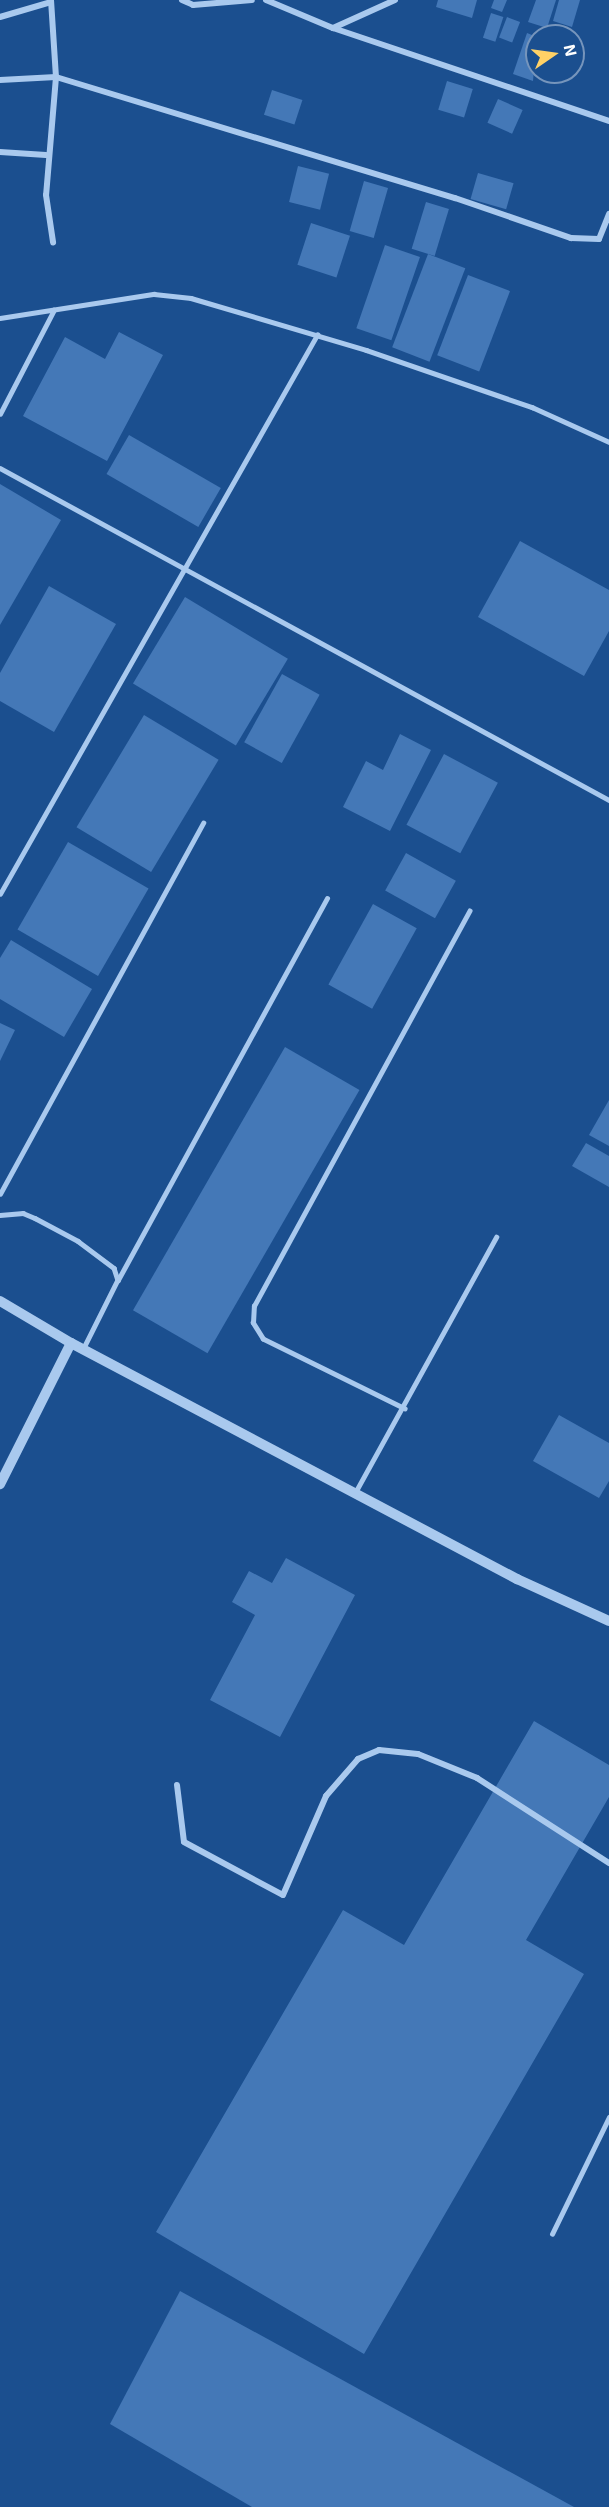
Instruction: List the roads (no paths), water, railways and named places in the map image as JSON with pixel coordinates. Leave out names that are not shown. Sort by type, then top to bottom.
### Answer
[{"type":"street","points":[[182,0],[193,5],[252,0]]},
{"type":"street","points":[[266,0],[333,28],[609,121]]},
{"type":"street","points":[[333,28],[395,0]]},
{"type":"street","points":[[0,17],[51,1],[56,77],[46,154],[54,242]]},
{"type":"street","points":[[0,80],[56,77],[444,194],[571,238],[598,239],[609,214]]},
{"type":"street","points":[[0,152],[46,154]]},
{"type":"street","points":[[0,1301],[71,1343],[356,1491],[517,1580],[609,1621]]},
{"type":"street","points":[[0,1484],[71,1343]]},
{"type":"street","points":[[177,1785],[184,1842],[283,1895],[326,1796],[358,1759],[379,1750],[417,1754],[477,1778],[609,1863]]},
{"type":"lane","points":[[0,318],[154,294],[191,298],[318,335],[532,407],[609,442]]},
{"type":"lane","points":[[0,414],[54,310]]},
{"type":"lane","points":[[0,894],[186,572],[318,335]]},
{"type":"lane","points":[[0,468],[186,572],[609,800]]},
{"type":"lane","points":[[0,1194],[203,823]]},
{"type":"lane","points":[[84,1348],[118,1280],[327,899]]},
{"type":"lane","points":[[405,1409],[263,1339],[253,1323],[254,1306],[469,911]]},
{"type":"lane","points":[[0,1215],[23,1213],[78,1241],[109,1260],[118,1280]]},
{"type":"lane","points":[[356,1491],[405,1409],[496,1237]]},
{"type":"lane","points":[[552,2234],[609,2117]]}]
